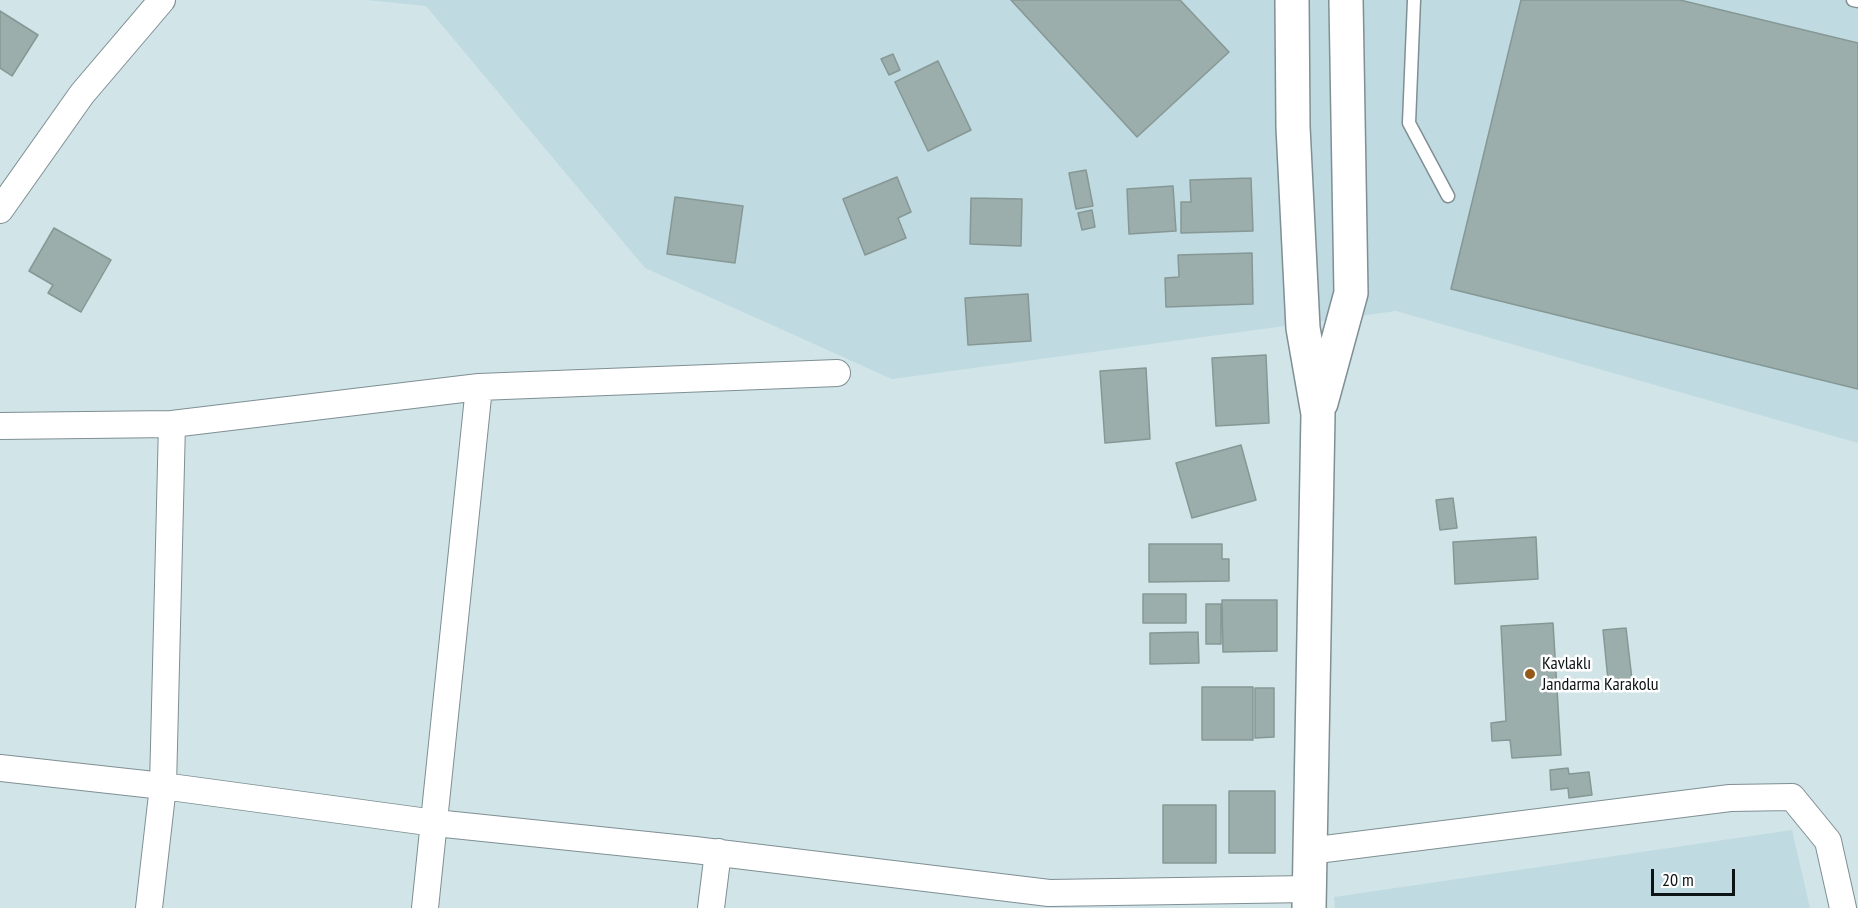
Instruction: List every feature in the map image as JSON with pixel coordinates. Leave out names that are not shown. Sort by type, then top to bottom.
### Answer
[{"type":"street","points":[[0,210],[82,94],[162,0]]},
{"type":"street","points":[[0,768],[163,786],[435,823],[718,852],[1049,893],[1309,899],[1318,414],[1303,328],[1293,127],[1292,0]]},
{"type":"street","points":[[1318,414],[1351,293],[1346,0]]},
{"type":"street","points":[[0,426],[172,424],[478,387],[837,373]]},
{"type":"street","points":[[425,908],[478,387]]},
{"type":"street","points":[[149,908],[163,786],[172,424]]},
{"type":"street","points":[[1309,851],[1730,798],[1792,797],[1828,841],[1843,908]]},
{"type":"street","points":[[711,908],[718,852]]},
{"type":"lane","points":[[1414,0],[1409,123],[1448,196]]},
{"type":"lane","points":[[1853,0],[1858,1]]},
{"type":"shaded area","points":[[367,0],[1858,0],[1858,443],[1396,311],[892,379],[645,268],[426,6]]},
{"type":"shaded area","points":[[1792,830],[1810,908],[1335,908],[1334,897]]},
{"type":"building","points":[[1011,0],[1180,0],[1229,52],[1137,137]]},
{"type":"building","points":[[1521,0],[1680,0],[1858,43],[1858,389],[1451,289]]},
{"type":"building","points":[[0,11],[38,35],[12,76],[0,68]]},
{"type":"building","points":[[893,54],[900,70],[889,75],[881,59]]},
{"type":"building","points":[[938,61],[971,130],[928,151],[895,82]]},
{"type":"building","points":[[1086,170],[1093,206],[1076,209],[1069,173]]},
{"type":"building","points":[[897,177],[911,212],[898,218],[906,238],[865,255],[843,199]]},
{"type":"building","points":[[1251,178],[1253,231],[1181,233],[1181,202],[1191,202],[1190,180]]},
{"type":"building","points":[[1173,186],[1176,231],[1129,234],[1127,189]]},
{"type":"building","points":[[675,197],[743,206],[735,263],[667,254]]},
{"type":"building","points":[[971,198],[1022,199],[1021,246],[970,244]]},
{"type":"building","points":[[1092,210],[1095,227],[1082,230],[1078,213]]},
{"type":"building","points":[[54,228],[111,260],[81,312],[48,293],[53,285],[29,271]]},
{"type":"building","points":[[1252,253],[1253,304],[1166,307],[1165,278],[1179,277],[1178,255]]},
{"type":"building","points":[[1028,294],[1031,341],[968,345],[965,298]]},
{"type":"building","points":[[1266,355],[1269,423],[1216,426],[1212,358]]},
{"type":"building","points":[[1146,368],[1150,439],[1105,443],[1100,371]]},
{"type":"building","points":[[1241,445],[1256,500],[1192,518],[1176,463]]},
{"type":"building","points":[[1453,498],[1457,528],[1440,530],[1436,500]]},
{"type":"building","points":[[1536,537],[1538,579],[1455,584],[1453,542]]},
{"type":"building","points":[[1149,544],[1222,544],[1222,559],[1229,559],[1229,581],[1149,582]]},
{"type":"building","points":[[1143,594],[1186,594],[1186,623],[1143,623]]},
{"type":"building","points":[[1222,600],[1277,600],[1277,651],[1223,652]]},
{"type":"building","points":[[1206,604],[1221,604],[1221,644],[1206,644]]},
{"type":"building","name":"Kavlaklı Jandarma Karakolu","points":[[1553,623],[1561,755],[1512,758],[1510,740],[1492,741],[1491,723],[1506,721],[1501,626]]},
{"type":"building","points":[[1626,628],[1633,688],[1609,690],[1603,630]]},
{"type":"building","points":[[1198,632],[1199,663],[1150,664],[1150,633]]},
{"type":"building","points":[[1202,687],[1253,687],[1253,740],[1202,740]]},
{"type":"building","points":[[1255,688],[1274,688],[1274,737],[1255,738]]},
{"type":"building","points":[[1568,768],[1569,774],[1589,772],[1592,795],[1569,798],[1568,788],[1551,790],[1550,770]]},
{"type":"building","points":[[1229,791],[1275,791],[1275,853],[1229,853]]},
{"type":"building","points":[[1163,805],[1216,805],[1216,863],[1163,863]]},
{"type":"place","name":"Kavlaklı Jandarma Karakolu","points":[[1530,674]]}]
